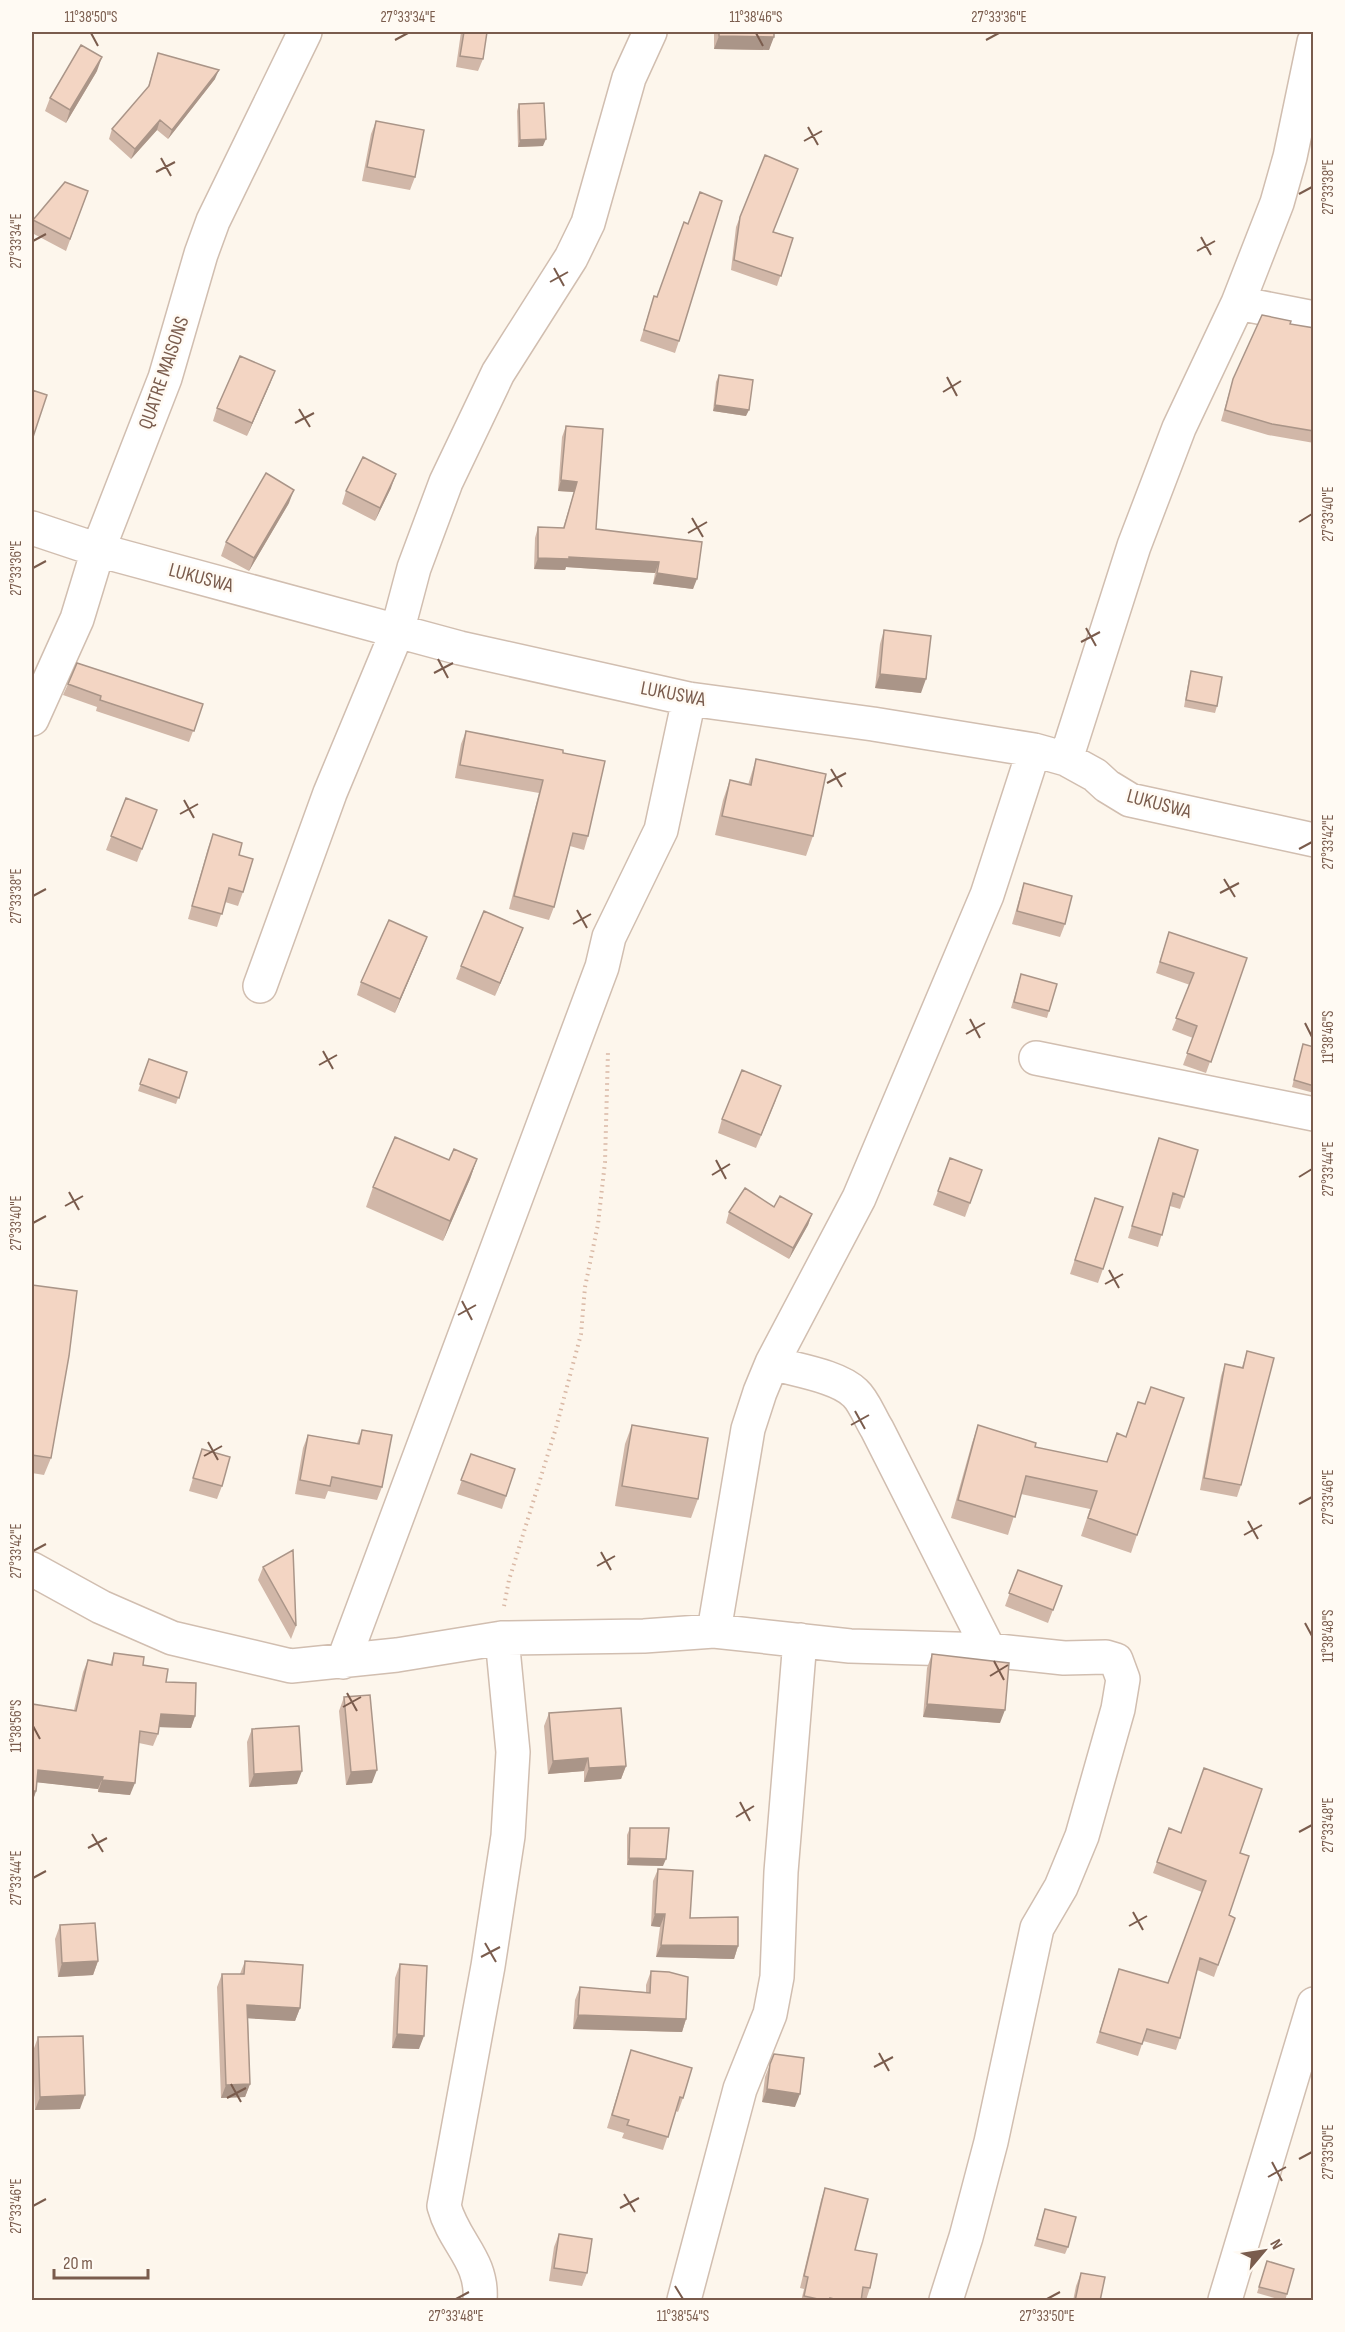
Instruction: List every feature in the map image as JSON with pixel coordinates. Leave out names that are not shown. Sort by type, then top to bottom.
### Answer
[{"type":"street","name":"QUATRE MAISONS","points":[[35,706],[77,619],[98,550],[165,378],[201,254],[213,221],[305,32]]},
{"type":"street","points":[[260,986],[330,793],[398,632],[414,568],[446,482],[498,373],[571,258],[588,223],[629,78],[650,32]]},
{"type":"street","points":[[1066,759],[1134,546],[1179,428],[1239,303],[1277,203],[1290,157],[1314,42]]},
{"type":"street","points":[[1239,303],[1314,318]]},
{"type":"street","name":"LUKUSWA","points":[[32,528],[98,550],[398,632],[689,699],[873,724],[1034,750],[1066,759],[1095,775],[1107,786],[1130,800],[1314,840]]},
{"type":"street","points":[[343,1662],[602,966],[609,937],[662,830],[689,699]]},
{"type":"street","points":[[714,1631],[748,1429],[772,1363],[859,1198],[987,895],[1034,750]]},
{"type":"street","points":[[1036,1058],[1314,1114]]},
{"type":"street","points":[[772,1363],[828,1378],[856,1393],[877,1429],[989,1650]]},
{"type":"street","points":[[32,1569],[101,1607],[172,1638],[291,1666],[343,1662],[502,1638],[644,1636],[714,1631],[850,1646],[989,1650],[1064,1658],[1106,1657],[1116,1660],[1123,1679],[1118,1709],[1082,1836],[1061,1887],[1036,1928],[991,2142],[946,2301]]},
{"type":"street","points":[[480,2301],[481,2285],[476,2267],[448,2219],[444,2206],[488,1966],[508,1836],[513,1752],[502,1638]]},
{"type":"street","points":[[684,2301],[740,2090],[770,2014],[777,1977],[781,1872],[800,1640]]},
{"type":"street","points":[[1225,2301],[1314,2004]]},
{"type":"path","points":[[502,1638],[504,1604],[509,1580],[556,1428],[582,1334],[585,1287],[598,1224],[605,1162],[608,1044]]},
{"type":"building","points":[[464,32],[487,32],[483,59],[460,56]]},
{"type":"building","points":[[719,32],[774,32],[774,37],[719,36]]},
{"type":"building","points":[[81,45],[102,57],[70,110],[50,98]]},
{"type":"building","points":[[158,53],[219,70],[172,130],[160,120],[135,149],[112,129],[149,86]]},
{"type":"building","points":[[544,103],[546,139],[520,140],[519,104]]},
{"type":"building","points":[[376,121],[424,130],[415,177],[367,167]]},
{"type":"building","points":[[765,155],[798,169],[773,232],[793,238],[781,276],[734,260],[740,217]]},
{"type":"building","points":[[65,182],[88,191],[70,239],[33,220]]},
{"type":"building","points":[[700,192],[722,201],[679,341],[644,330],[654,296],[657,297],[684,222],[688,224]]},
{"type":"building","points":[[1262,315],[1291,321],[1290,324],[1314,328],[1314,431],[1272,424],[1225,410],[1233,379]]},
{"type":"building","points":[[240,356],[275,371],[252,423],[217,408]]},
{"type":"building","points":[[719,375],[753,380],[749,410],[715,405]]},
{"type":"building","points":[[32,390],[47,395],[32,440]]},
{"type":"building","points":[[566,426],[603,429],[596,529],[702,542],[697,579],[657,573],[659,562],[569,557],[569,559],[538,558],[538,527],[564,528],[577,482],[561,480]]},
{"type":"building","points":[[363,457],[396,474],[380,508],[346,491]]},
{"type":"building","points":[[266,473],[294,490],[254,558],[226,542]]},
{"type":"building","points":[[884,630],[931,636],[926,679],[880,674]]},
{"type":"building","points":[[77,663],[203,704],[194,731],[100,700],[101,696],[68,684]]},
{"type":"building","points":[[1191,671],[1222,677],[1217,706],[1186,700]]},
{"type":"building","points":[[466,731],[563,750],[563,753],[605,761],[588,836],[573,833],[554,907],[514,896],[543,780],[460,765]]},
{"type":"building","points":[[756,759],[826,774],[813,836],[722,816],[730,780],[751,785]]},
{"type":"building","points":[[126,798],[157,810],[142,849],[111,836]]},
{"type":"building","points":[[213,834],[242,843],[239,855],[253,859],[243,892],[229,888],[222,914],[192,906]]},
{"type":"building","points":[[1024,883],[1072,896],[1065,924],[1017,911]]},
{"type":"building","points":[[484,911],[523,928],[500,983],[461,966]]},
{"type":"building","points":[[389,920],[427,937],[400,999],[361,982]]},
{"type":"building","points":[[1169,932],[1247,958],[1211,1062],[1187,1053],[1197,1026],[1176,1018],[1194,973],[1160,962]]},
{"type":"building","points":[[1021,974],[1057,984],[1049,1011],[1014,1002]]},
{"type":"building","points":[[1303,1044],[1314,1047],[1314,1086],[1294,1080]]},
{"type":"building","points":[[149,1059],[187,1072],[179,1098],[140,1084]]},
{"type":"building","points":[[742,1070],[781,1086],[761,1135],[722,1119]]},
{"type":"building","points":[[395,1137],[449,1160],[454,1149],[477,1159],[450,1221],[373,1187]]},
{"type":"building","points":[[1159,1138],[1198,1150],[1184,1197],[1173,1193],[1162,1235],[1132,1226]]},
{"type":"building","points":[[950,1158],[982,1170],[970,1203],[938,1191]]},
{"type":"building","points":[[745,1188],[774,1207],[780,1196],[812,1214],[793,1248],[729,1212]]},
{"type":"building","points":[[1095,1198],[1123,1207],[1103,1269],[1075,1260]]},
{"type":"building","points":[[32,1285],[77,1291],[69,1356],[51,1458],[32,1455]]},
{"type":"building","points":[[1247,1351],[1274,1358],[1241,1485],[1204,1478],[1225,1364],[1243,1368]]},
{"type":"building","points":[[1151,1387],[1184,1398],[1137,1535],[1088,1518],[1097,1491],[1026,1476],[1015,1517],[958,1500],[978,1425],[1036,1443],[1035,1447],[1107,1462],[1117,1433],[1126,1437],[1138,1402],[1145,1404]]},
{"type":"building","points":[[632,1425],[708,1438],[698,1499],[622,1486]]},
{"type":"building","points":[[362,1430],[392,1435],[382,1487],[332,1477],[330,1486],[300,1480],[308,1435],[359,1444]]},
{"type":"building","points":[[202,1449],[230,1457],[222,1486],[193,1478]]},
{"type":"building","points":[[471,1454],[515,1469],[506,1496],[461,1480]]},
{"type":"building","points":[[293,1550],[296,1626],[263,1567]]},
{"type":"building","points":[[1018,1570],[1062,1586],[1053,1610],[1009,1593]]},
{"type":"building","points":[[114,1653],[144,1657],[143,1665],[168,1669],[166,1682],[196,1683],[195,1716],[161,1714],[158,1734],[140,1731],[135,1783],[38,1770],[36,1791],[32,1791],[32,1704],[76,1711],[88,1660],[112,1665]]},
{"type":"building","points":[[932,1654],[1009,1663],[1005,1710],[927,1704]]},
{"type":"building","points":[[370,1695],[377,1770],[351,1772],[344,1697]]},
{"type":"building","points":[[621,1708],[626,1766],[589,1768],[588,1758],[553,1761],[549,1713]]},
{"type":"building","points":[[299,1726],[302,1771],[254,1774],[252,1729]]},
{"type":"building","points":[[1204,1768],[1262,1789],[1240,1853],[1249,1856],[1229,1915],[1235,1918],[1218,1965],[1200,1958],[1180,2038],[1147,2029],[1142,2044],[1100,2032],[1119,1969],[1168,1983],[1206,1881],[1157,1862],[1169,1828],[1181,1833]]},
{"type":"building","points":[[630,1828],[669,1828],[666,1859],[629,1858]]},
{"type":"building","points":[[658,1869],[693,1871],[690,1918],[738,1917],[738,1946],[661,1945],[665,1914],[655,1914]]},
{"type":"building","points":[[95,1923],[98,1961],[62,1963],[60,1925]]},
{"type":"building","points":[[245,1961],[303,1965],[300,2008],[247,2005],[250,2084],[226,2085],[222,1974],[244,1974]]},
{"type":"building","points":[[400,1964],[427,1966],[424,2036],[397,2034]]},
{"type":"building","points":[[651,1971],[669,1972],[688,1977],[686,2019],[578,2015],[580,1987],[650,1993]]},
{"type":"building","points":[[83,2036],[85,2095],[40,2097],[38,2037]]},
{"type":"building","points":[[631,2050],[692,2068],[683,2098],[680,2097],[668,2137],[627,2125],[629,2120],[612,2115]]},
{"type":"building","points":[[774,2054],[804,2058],[800,2094],[767,2089],[770,2064]]},
{"type":"building","points":[[825,2188],[868,2199],[855,2250],[877,2254],[870,2288],[863,2287],[861,2301],[842,2301],[830,2298],[830,2301],[827,2301],[804,2296],[808,2277],[804,2276]]},
{"type":"building","points":[[1045,2209],[1076,2217],[1068,2247],[1037,2239]]},
{"type":"building","points":[[559,2234],[592,2239],[587,2273],[554,2268]]},
{"type":"building","points":[[1267,2261],[1294,2269],[1287,2294],[1259,2287]]},
{"type":"building","points":[[1081,2273],[1105,2277],[1100,2301],[1075,2301]]}]
